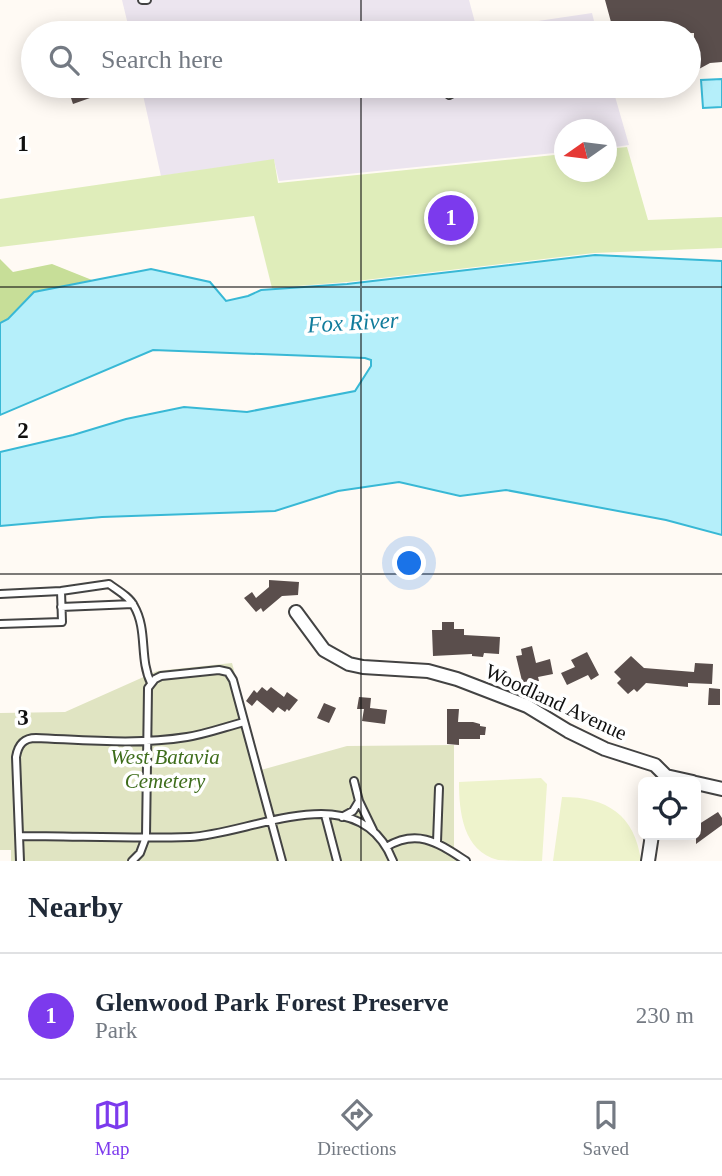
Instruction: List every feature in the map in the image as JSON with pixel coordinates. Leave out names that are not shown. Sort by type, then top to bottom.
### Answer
[{"type":"street","name":"Woodland Avenue","points":[[296,612],[324,650],[349,664],[428,671],[457,679],[527,706],[605,749],[655,765],[664,777]]},
{"type":"street","name":"Woodland Avenue","points":[[701,784],[722,789]]},
{"type":"street","points":[[648,861],[651,840]]},
{"type":"lane","points":[[0,594],[61,591],[109,584],[134,604],[143,631],[147,675],[151,682]]},
{"type":"lane","points":[[0,624],[62,622],[61,591]]},
{"type":"lane","points":[[61,607],[134,604]]},
{"type":"lane","points":[[132,861],[140,853],[146,837],[147,693],[151,682],[161,676],[219,670],[228,671],[233,680],[282,861]]},
{"type":"lane","points":[[20,861],[16,757],[20,743],[36,738],[146,740],[189,736],[244,722]]},
{"type":"lane","points":[[354,781],[359,801],[376,835]]},
{"type":"lane","points":[[437,842],[439,788]]},
{"type":"lane","points":[[342,817],[353,811],[359,801]]},
{"type":"lane","points":[[19,836],[203,836],[295,815],[325,815],[342,817],[365,826],[386,847],[393,861]]},
{"type":"lane","points":[[325,815],[337,861]]},
{"type":"lane","points":[[386,847],[406,839],[418,838],[437,842],[466,861]]},
{"type":"shaded area","points":[[122,0],[469,0],[475,21],[127,21]]},
{"type":"shaded area","points":[[592,13],[594,21],[538,21]]},
{"type":"shaded area","points":[[144,98],[615,98],[629,145],[617,147],[617,119],[554,119],[554,153],[279,181],[274,160],[161,176]]},
{"type":"green space","points":[[627,147],[648,220],[722,217],[722,248],[594,253],[348,282],[272,288],[254,216],[0,247],[0,199],[274,159],[278,183],[554,155],[554,182],[617,182],[617,148]]},
{"type":"green space","points":[[0,259],[13,272],[52,264],[92,280],[34,292],[8,319],[0,323]]},
{"type":"green space","name":"West Batavia Cemetery","points":[[232,663],[261,770],[347,746],[454,745],[454,857],[459,861],[11,861],[11,850],[0,850],[0,713],[65,712],[157,671]]},
{"type":"green space","points":[[541,778],[547,784],[542,861],[498,860],[477,848],[465,829],[459,782]]},
{"type":"green space","points":[[562,797],[592,801],[616,812],[632,832],[641,861],[553,861]]},
{"type":"water","points":[[722,79],[722,107],[703,108],[701,80]]},
{"type":"water","name":"Fox River","points":[[595,255],[722,261],[722,535],[666,520],[506,490],[460,496],[399,482],[338,491],[275,511],[102,517],[0,526],[0,452],[126,419],[184,407],[247,412],[355,391],[371,366],[371,360],[365,358],[153,350],[0,415],[0,323],[8,319],[34,292],[151,269],[210,282],[226,301],[261,290],[347,284]]},
{"type":"building","points":[[605,0],[722,0],[722,62],[710,63],[701,68],[701,21],[611,21]]},
{"type":"building","points":[[71,98],[90,98],[73,104]]},
{"type":"building","points":[[269,580],[299,582],[298,595],[282,596],[263,612],[261,608],[256,612],[244,598],[252,592],[256,598],[269,587]]},
{"type":"building","points":[[442,622],[454,622],[454,629],[464,629],[464,635],[500,637],[499,654],[484,653],[483,657],[472,654],[433,656],[432,630],[442,630]]},
{"type":"building","points":[[532,646],[536,663],[550,659],[553,674],[538,677],[539,681],[523,685],[516,656],[522,655],[521,649]]},
{"type":"building","points":[[587,652],[599,675],[591,680],[588,675],[567,685],[561,673],[575,667],[571,660]]},
{"type":"building","points":[[631,656],[644,668],[694,672],[695,663],[713,664],[712,684],[688,683],[688,687],[646,683],[637,692],[634,689],[628,694],[617,683],[621,679],[614,672]]},
{"type":"building","points":[[262,687],[267,691],[271,687],[284,697],[287,692],[298,700],[285,712],[278,707],[273,713],[257,700],[252,706],[246,701],[254,690],[257,693]]},
{"type":"building","points":[[709,688],[720,689],[720,705],[708,705]]},
{"type":"building","points":[[359,697],[371,698],[370,708],[387,710],[385,724],[362,721],[364,709],[357,709]]},
{"type":"building","points":[[324,703],[336,708],[329,723],[317,718]]},
{"type":"building","points":[[447,709],[459,709],[458,722],[473,722],[486,727],[485,735],[480,735],[480,739],[459,739],[459,745],[447,744]]},
{"type":"building","points":[[718,812],[722,818],[722,825],[696,844],[696,840],[701,840],[701,823]]},
{"type":"place","name":"Glenwood Park Forest Preserve","points":[[451,218]]}]
